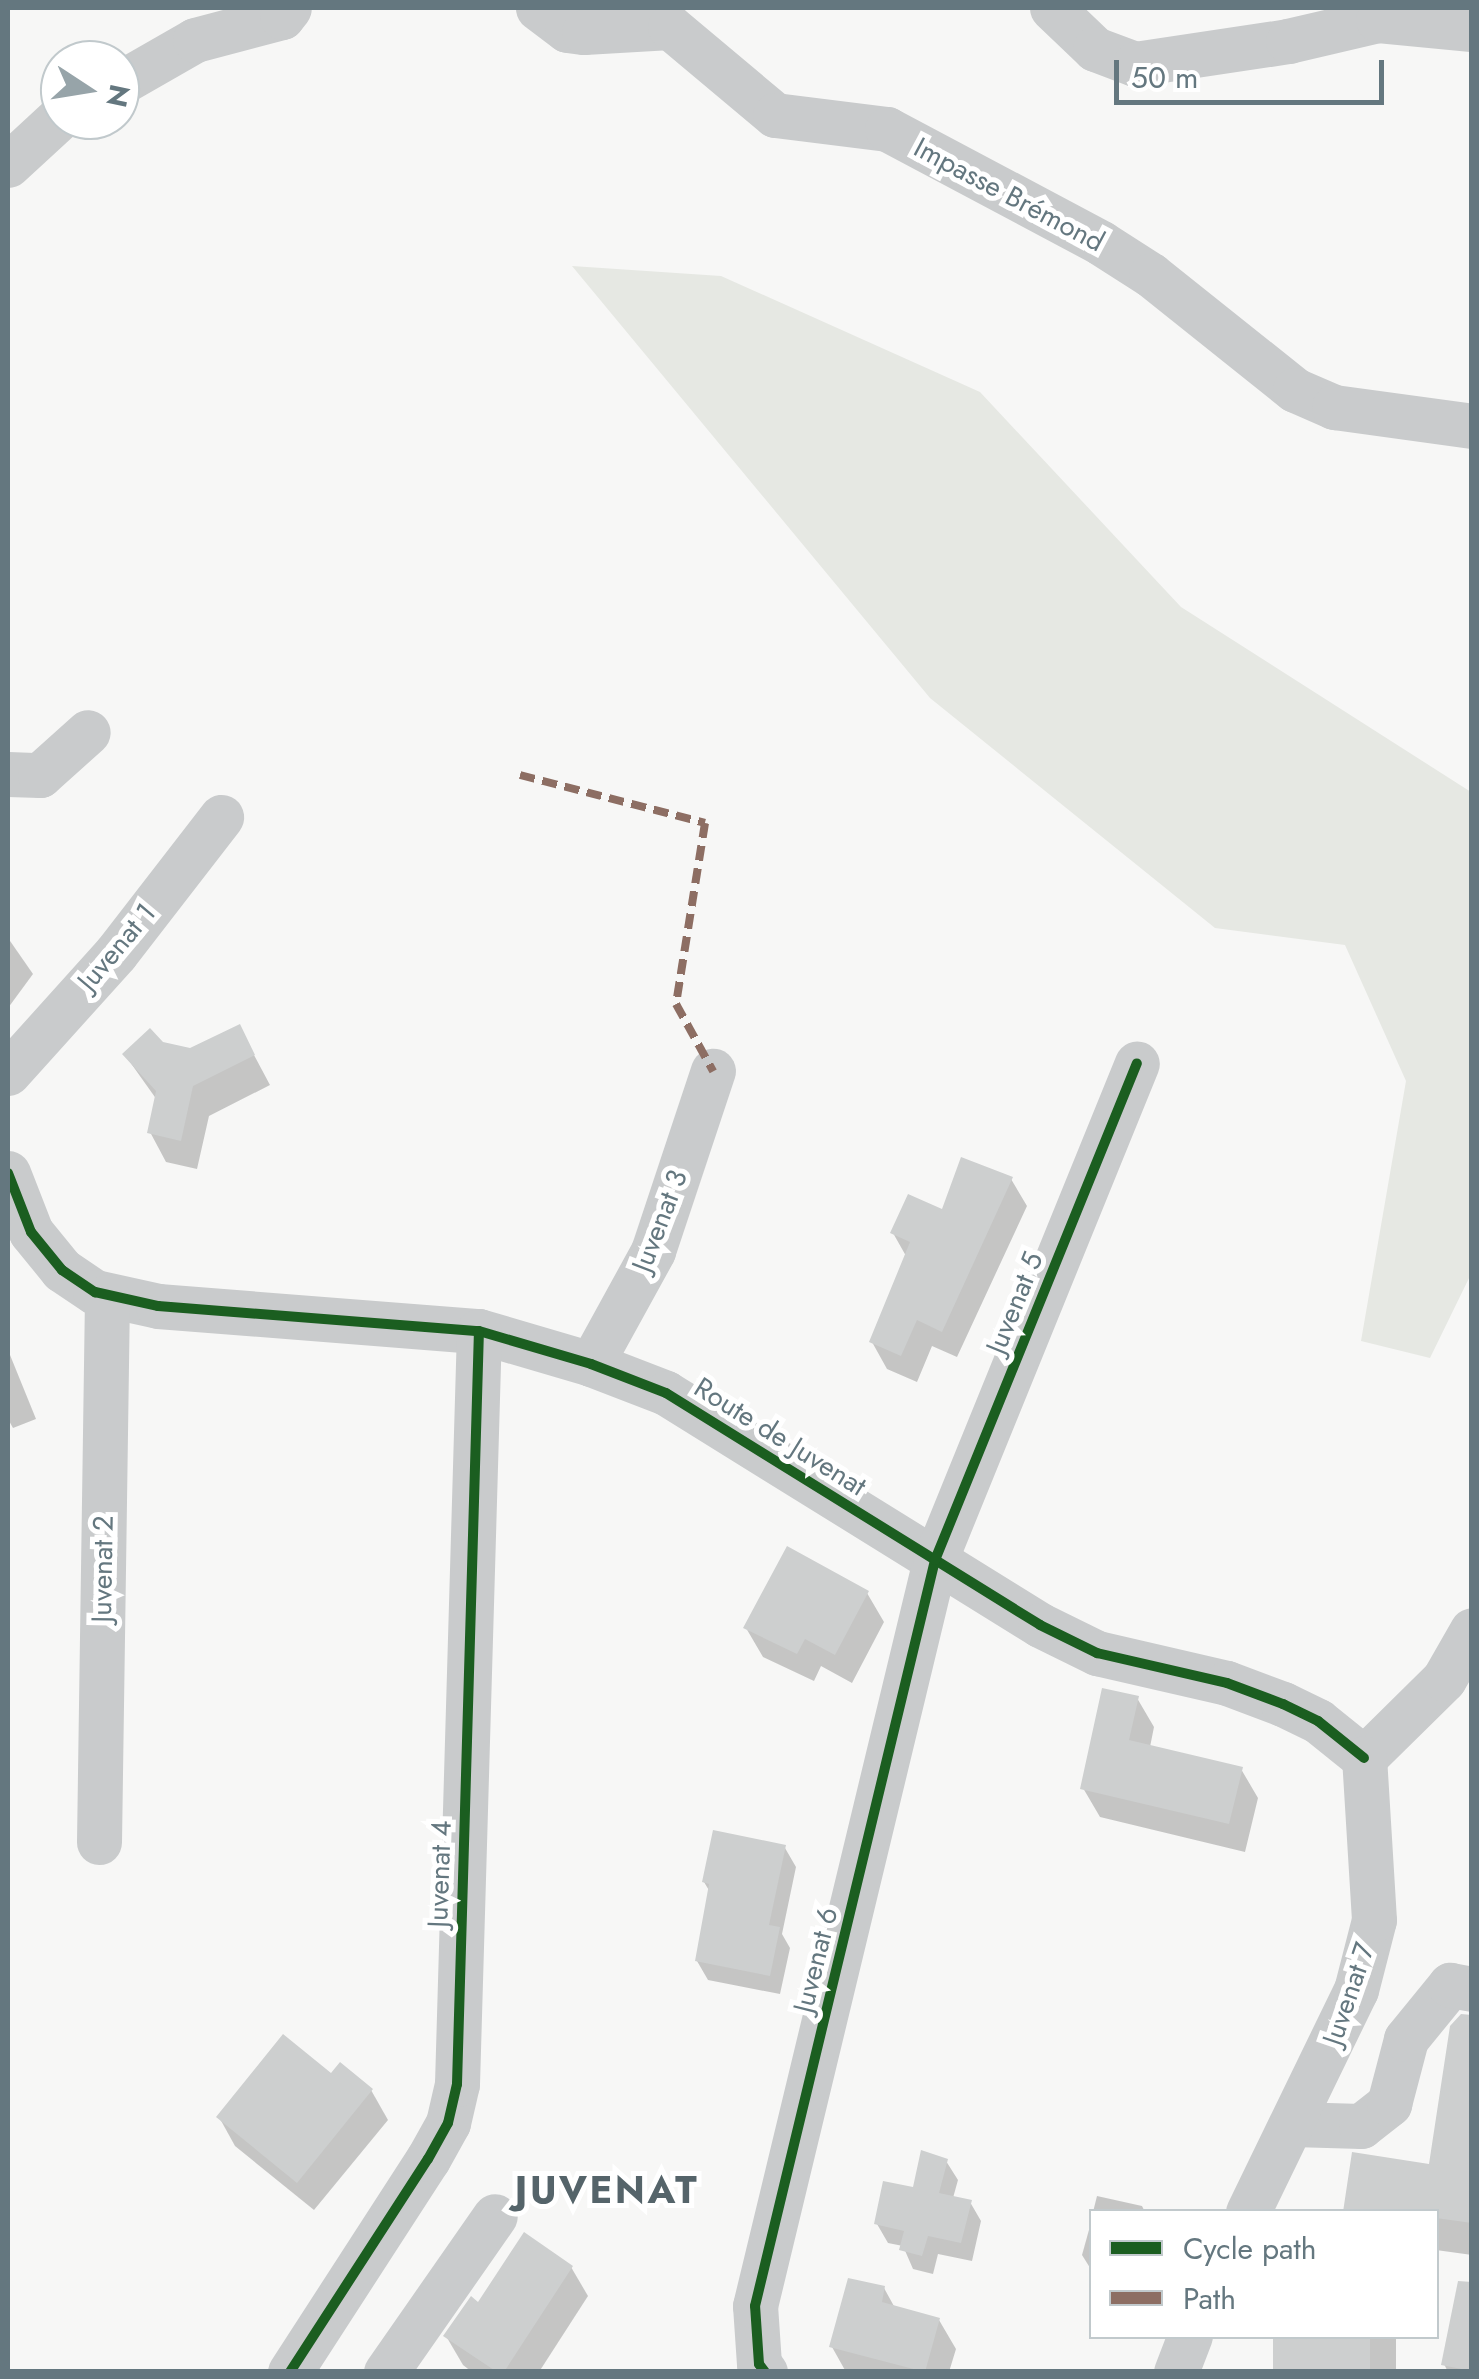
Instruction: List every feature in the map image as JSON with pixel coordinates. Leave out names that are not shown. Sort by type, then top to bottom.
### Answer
[{"type":"street","points":[[140,72],[195,40],[282,17],[290,8]]},
{"type":"street","name":"Impasse Brémond","points":[[538,8],[567,30],[670,26],[775,114],[887,129],[1101,243],[1150,275],[1296,390],[1334,407],[1472,426]]},
{"type":"street","points":[[1052,8],[1095,50],[1135,64],[1288,41],[1378,20],[1472,29]]},
{"type":"street","points":[[8,165],[40,135]]},
{"type":"street","points":[[8,774],[40,775],[88,732]]},
{"type":"street","name":"Juvenat 1","points":[[8,1073],[116,952],[221,818]]},
{"type":"street","name":"Juvenat 5","points":[[935,1560],[1136,1063]]},
{"type":"street","name":"Juvenat 3","points":[[591,1364],[653,1251],[713,1071]]},
{"type":"street","name":"Route de Juvenat","points":[[8,1173],[31,1232],[62,1270],[107,1297],[158,1306],[479,1331],[591,1364],[666,1393],[1040,1625],[1097,1653],[1227,1683],[1283,1704],[1318,1721],[1364,1758]]},
{"type":"street","name":"Juvenat 2","points":[[99,1842],[107,1297]]},
{"type":"street","name":"Juvenat 4","points":[[298,2369],[448,2123],[456,2084],[479,1331]]},
{"type":"street","name":"Juvenat 6","points":[[764,2372],[759,2364],[756,2306],[935,1560]]},
{"type":"street","points":[[1364,1758],[1444,1679],[1472,1630]]},
{"type":"street","name":"Juvenat 7","points":[[1250,2209],[1356,1990],[1374,1920],[1364,1758]]},
{"type":"street","points":[[1293,2124],[1361,2126],[1389,2104],[1406,2039],[1416,2026],[1450,1985],[1472,1989]]},
{"type":"street","points":[[386,2372],[495,2216]]},
{"type":"street","points":[[1176,2372],[1189,2339]]},
{"type":"shaded area","points":[[572,266],[721,276],[980,392],[1181,607],[1471,792],[1471,1274],[1430,1358],[1361,1341],[1406,1081],[1345,945],[1215,928],[930,698]]},
{"type":"building","points":[[240,1024],[255,1055],[193,1086],[181,1141],[147,1133],[156,1091],[122,1054],[150,1028],[163,1042],[190,1048]]},
{"type":"building","points":[[961,1157],[1013,1177],[942,1332],[917,1320],[901,1356],[869,1342],[910,1242],[890,1233],[908,1194],[942,1209]]},
{"type":"building","points":[[787,1546],[869,1591],[835,1655],[805,1639],[797,1654],[743,1628]]},
{"type":"building","points":[[1102,1688],[1139,1696],[1129,1740],[1243,1767],[1229,1824],[1080,1789]]},
{"type":"building","points":[[713,1830],[786,1845],[769,1925],[780,1927],[770,1976],[695,1961],[709,1884],[702,1882]]},
{"type":"building","points":[[1461,2014],[1472,2015],[1472,2223],[1439,2218],[1439,2209],[1343,2209],[1352,2152],[1429,2164],[1450,2026]]},
{"type":"building","points":[[283,2034],[331,2073],[340,2062],[373,2089],[297,2183],[216,2117]]},
{"type":"building","points":[[921,2150],[948,2159],[939,2193],[972,2200],[961,2243],[928,2236],[922,2256],[899,2250],[904,2231],[874,2224],[883,2181],[913,2187]]},
{"type":"building","points":[[524,2232],[573,2266],[504,2372],[497,2372],[443,2336],[471,2296],[478,2302]]},
{"type":"building","points":[[848,2278],[885,2286],[882,2302],[940,2318],[925,2372],[829,2347]]},
{"type":"building","points":[[1458,2281],[1472,2282],[1472,2371],[1441,2365]]},
{"type":"building","points":[[1273,2339],[1370,2339],[1370,2372],[1273,2372]]},
{"type":"marked path","points":[[520,775],[705,823],[676,1004],[713,1071]]},
{"type":"cycle path","points":[[765,2372],[759,2364],[755,2306],[935,1560],[1137,1063]]},
{"type":"cycle path","points":[[8,1173],[31,1232],[62,1270],[95,1292],[158,1306],[479,1331],[591,1364],[666,1393],[1040,1625],[1097,1653],[1227,1683],[1283,1704],[1318,1721],[1364,1758]]},
{"type":"cycle path","points":[[290,2372],[428,2159],[448,2123],[457,2084],[479,1331]]},
{"type":"district","name":"JUVENAT","points":[[607,2190]]}]
